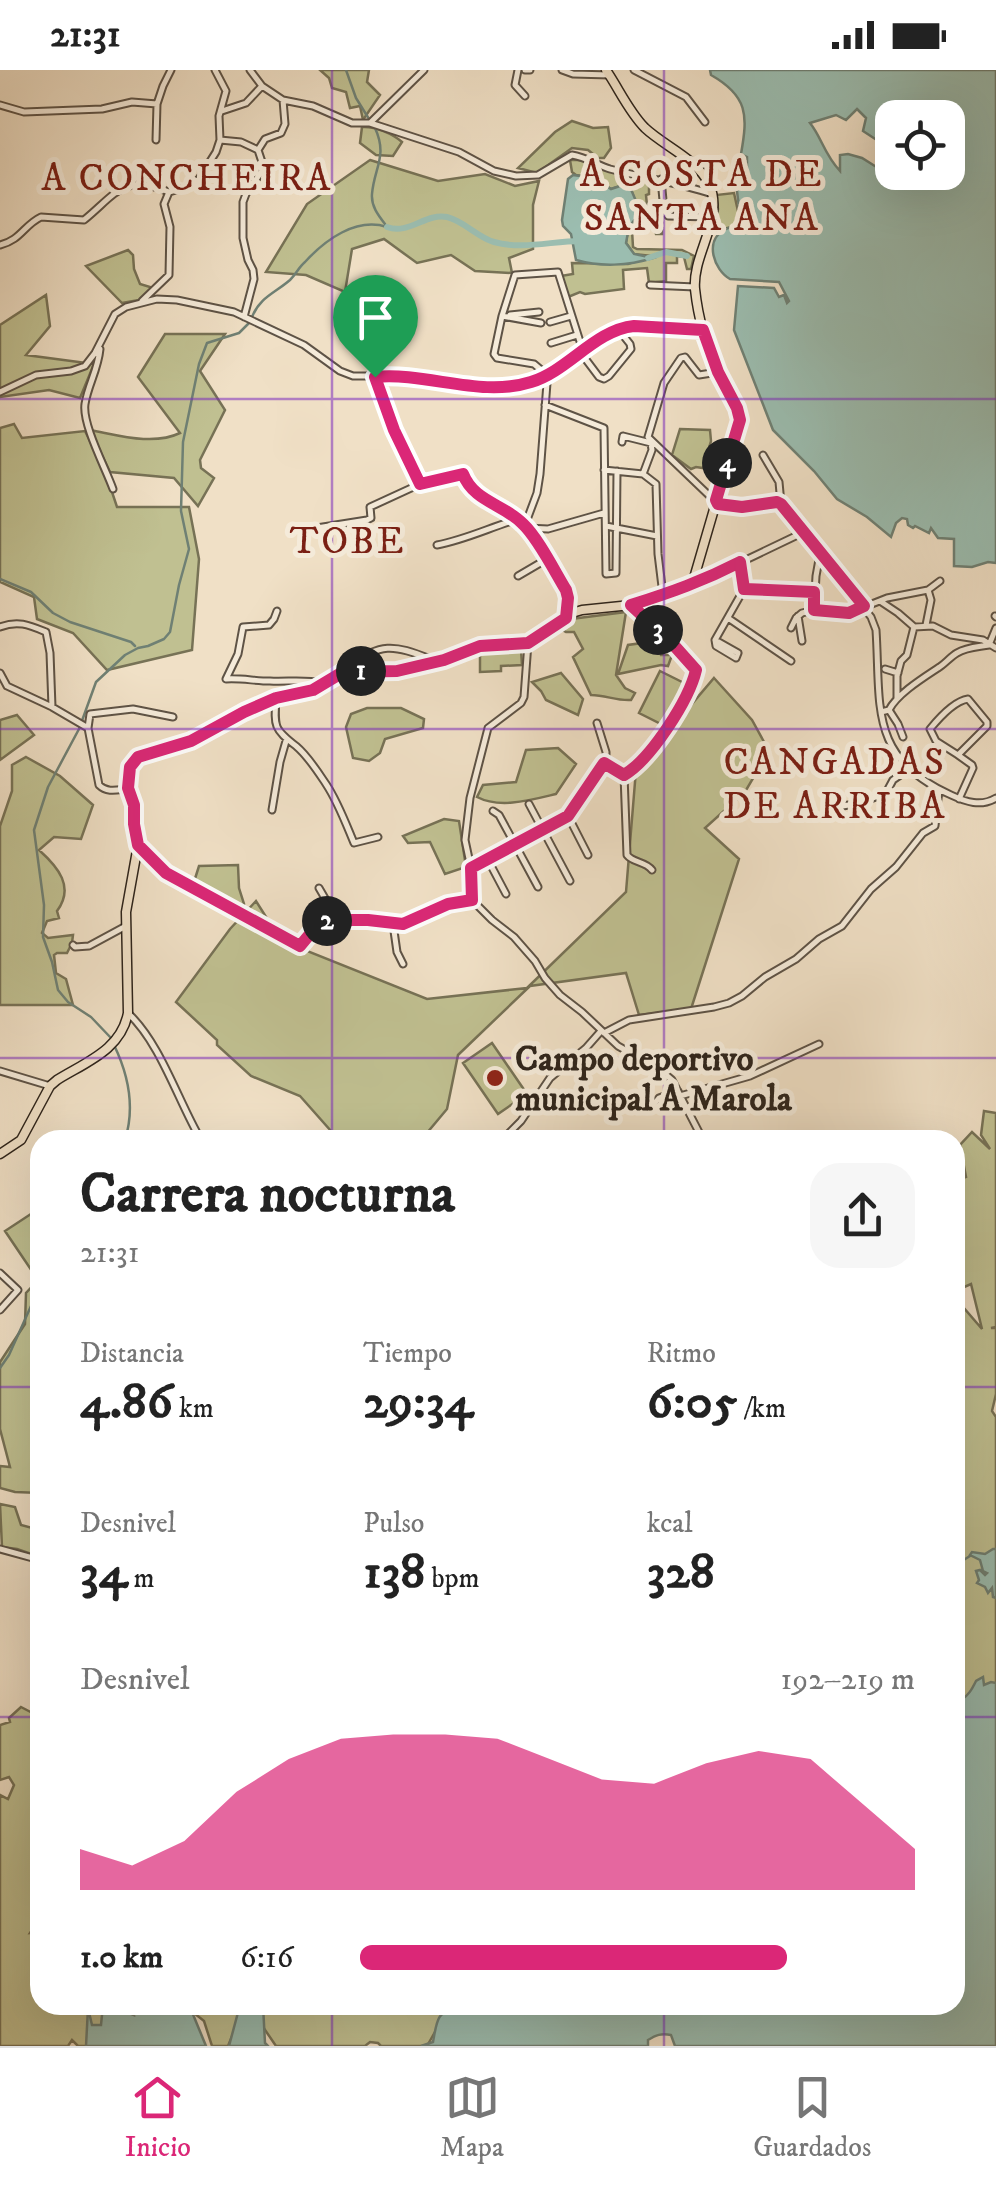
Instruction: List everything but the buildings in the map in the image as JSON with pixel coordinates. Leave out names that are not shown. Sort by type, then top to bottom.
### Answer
[{"type":"main road","points":[[0,1154],[21,1140],[50,1086],[112,1046],[123,1029],[128,1013],[126,912],[138,845],[128,788],[130,767],[138,757],[191,741],[225,720],[276,698],[313,690],[347,672],[397,671],[431,664],[480,646],[528,643],[582,610],[631,605],[685,587],[694,580],[739,427],[738,411],[703,330],[695,287],[714,202],[706,179],[643,126],[608,73]]},
{"type":"street","points":[[156,140],[158,104],[171,70]]},
{"type":"street","points":[[0,245],[22,236],[41,217],[84,220],[103,200],[126,186],[169,192],[200,179],[220,140],[219,116],[226,91],[215,70]]},
{"type":"street","points":[[250,70],[262,86],[283,100],[313,106],[352,123],[370,122],[459,152],[488,169],[516,176],[538,175],[572,156],[712,194]]},
{"type":"street","points":[[370,122],[424,70]]},
{"type":"street","points":[[524,70],[514,86],[525,96]]},
{"type":"street","points":[[562,70],[573,74],[608,73]]},
{"type":"street","points":[[634,70],[686,97],[706,122]]},
{"type":"street","points":[[222,110],[246,103],[262,86]]},
{"type":"street","points":[[258,150],[265,139],[281,133],[285,124],[283,100]]},
{"type":"street","points":[[0,105],[24,112],[102,109],[132,102],[158,104]]},
{"type":"street","points":[[220,140],[241,142],[258,150],[263,162],[264,171],[243,202],[243,238],[254,279],[244,317]]},
{"type":"street","points":[[661,179],[664,211],[668,216],[711,217]]},
{"type":"street","points":[[142,302],[169,274],[170,227],[164,204],[169,192]]},
{"type":"street","points":[[526,527],[537,493],[547,383],[534,364],[497,358],[494,354],[515,275],[558,272],[582,352],[604,379],[631,349],[618,329]]},
{"type":"street","points":[[650,284],[695,287]]},
{"type":"street","points":[[0,392],[36,375],[79,369],[92,359],[115,314],[156,299],[234,312],[304,345],[346,374],[406,376],[501,387],[530,383],[618,329],[634,326],[703,330]]},
{"type":"street","points":[[502,316],[539,312]]},
{"type":"street","points":[[502,316],[541,323]]},
{"type":"street","points":[[550,322],[572,316]]},
{"type":"street","points":[[551,343],[577,335]]},
{"type":"street","points":[[99,346],[85,412],[87,428],[112,489]]},
{"type":"street","points":[[718,372],[699,374],[683,356],[664,383],[648,437],[718,504],[781,504]]},
{"type":"street","points":[[375,377],[394,430],[420,484]]},
{"type":"street","points":[[545,405],[604,428],[606,574],[616,573],[617,471]]},
{"type":"street","points":[[622,442],[622,436],[651,443],[643,474]]},
{"type":"street","points":[[763,455],[779,482],[781,504],[864,606],[876,630],[880,712],[888,739],[909,769],[939,790],[978,804],[996,799]]},
{"type":"street","points":[[604,470],[643,474],[656,484],[663,595]]},
{"type":"street","points":[[304,530],[366,520],[371,518],[370,507],[420,484],[463,474],[470,488],[483,499],[526,527],[568,598],[566,618]]},
{"type":"street","points":[[526,527],[548,529],[604,514]]},
{"type":"street","points":[[438,545],[518,520]]},
{"type":"street","points":[[606,526],[658,536]]},
{"type":"street","points":[[694,580],[701,581],[802,533]]},
{"type":"street","points":[[814,610],[820,554]]},
{"type":"street","points":[[518,576],[547,559]]},
{"type":"street","points":[[715,640],[744,589],[740,562]]},
{"type":"street","points":[[790,628],[798,616],[814,610],[849,613],[928,590],[940,581]]},
{"type":"street","points":[[744,589],[814,592]]},
{"type":"street","points":[[926,625],[932,600],[928,590]]},
{"type":"street","points":[[880,601],[914,627]]},
{"type":"street","points":[[624,775],[641,762],[658,740],[693,683],[696,670],[631,605]]},
{"type":"street","points":[[276,612],[269,625],[243,627],[238,654],[226,679],[325,684]]},
{"type":"street","points":[[798,616],[802,641]]},
{"type":"street","points":[[728,618],[791,661]]},
{"type":"street","points":[[0,627],[23,623],[46,632],[52,707]]},
{"type":"street","points":[[914,627],[934,626],[951,635],[984,640],[993,647]]},
{"type":"street","points":[[897,698],[898,673],[914,627]]},
{"type":"street","points":[[993,647],[996,628]]},
{"type":"street","points":[[528,643],[524,697],[488,728],[472,786],[465,840],[472,900],[514,937],[560,995],[618,1046],[672,1080],[697,1130]]},
{"type":"street","points":[[347,672],[354,662],[386,646],[402,647],[430,659],[431,664]]},
{"type":"street","points":[[880,712],[889,710],[897,698],[955,654],[993,647]]},
{"type":"street","points":[[885,669],[898,673]]},
{"type":"street","points":[[0,673],[7,686],[88,728]]},
{"type":"street","points":[[0,692],[7,686]]},
{"type":"street","points":[[276,698],[274,716],[286,741],[298,748],[328,787],[354,843],[378,837]]},
{"type":"street","points":[[958,756],[987,726],[968,699],[957,703],[930,729],[936,740],[958,756],[972,764],[959,798]]},
{"type":"street","points":[[128,788],[110,791],[100,786],[88,728],[90,714],[133,709],[173,718]]},
{"type":"street","points":[[889,710],[903,737]]},
{"type":"street","points":[[471,868],[568,816],[604,763],[606,752],[597,723]]},
{"type":"street","points":[[272,810],[286,741]]},
{"type":"street","points":[[604,763],[624,775]]},
{"type":"street","points":[[836,807],[886,792],[893,780],[909,769]]},
{"type":"street","points":[[624,775],[627,854],[652,870]]},
{"type":"street","points":[[512,1130],[550,1078],[602,1032],[646,1016],[729,1003],[842,926],[870,889],[896,867],[923,833],[936,826],[939,790]]},
{"type":"street","points":[[529,804],[570,881]]},
{"type":"street","points":[[493,811],[499,815],[538,887]]},
{"type":"street","points":[[568,816],[588,855]]},
{"type":"street","points":[[138,845],[166,873],[300,946],[315,928],[332,920],[403,924],[448,904],[472,900]]},
{"type":"street","points":[[488,860],[506,894]]},
{"type":"street","points":[[319,888],[330,907],[332,920]]},
{"type":"street","points":[[394,924],[397,952],[403,964]]},
{"type":"street","points":[[74,944],[89,946],[126,926]]},
{"type":"street","points":[[128,1013],[156,1052],[196,1130]]},
{"type":"street","points":[[650,1109],[658,1098],[750,1076],[819,1044]]},
{"type":"street","points":[[0,1072],[50,1086]]},
{"type":"street","points":[[0,1273],[18,1290],[0,1310]]},
{"type":"street","points":[[0,1549],[30,1557]]},
{"type":"green space","points":[[320,70],[369,70],[367,82],[380,95],[363,120],[360,106],[350,108],[346,92],[332,88],[329,78]]},
{"type":"green space","points":[[572,121],[593,128],[608,127],[611,148],[604,158],[572,148],[537,173],[518,168],[555,132]]},
{"type":"green space","points":[[362,127],[383,131],[402,142],[393,156],[376,155],[360,143]]},
{"type":"green space","points":[[370,160],[438,181],[485,174],[515,186],[539,181],[533,205],[533,249],[509,258],[512,273],[475,271],[451,255],[417,263],[384,239],[352,249],[345,292],[306,275],[266,272],[307,204]]},
{"type":"green space","points":[[570,160],[586,160],[656,180],[646,195],[648,216],[662,215],[662,234],[656,234],[655,229],[634,228],[633,247],[682,250],[694,256],[691,269],[687,269],[684,257],[677,256],[677,263],[666,263],[666,281],[649,283],[647,268],[623,270],[624,289],[580,292],[568,297],[561,276],[573,274],[572,263],[628,264],[652,256],[634,254],[626,243],[636,213],[630,187],[611,189],[594,178],[576,175]]},
{"type":"green space","points":[[734,193],[741,225],[714,231],[716,195]]},
{"type":"green space","points":[[128,250],[133,255],[140,284],[151,290],[139,300],[122,303],[86,266]]},
{"type":"green space","points":[[46,295],[50,326],[26,355],[94,364],[80,398],[49,390],[0,397],[0,325]]},
{"type":"green space","points":[[165,334],[225,334],[200,371],[225,410],[200,460],[201,468],[214,478],[198,506],[174,478],[110,472],[90,430],[147,439],[180,433],[138,377]]},
{"type":"green space","points":[[14,424],[22,438],[85,431],[117,507],[189,507],[199,559],[192,650],[107,670],[73,633],[37,619],[34,597],[0,582],[0,428]]},
{"type":"green space","points":[[680,429],[710,430],[703,468],[691,469],[672,455]]},
{"type":"green space","points":[[626,612],[616,675],[625,688],[635,693],[631,700],[591,695],[573,657],[583,649],[574,632],[559,628],[571,619]]},
{"type":"green space","points":[[657,641],[661,655],[672,655],[668,666],[618,674],[628,645]]},
{"type":"green space","points":[[480,649],[521,650],[522,665],[480,672]]},
{"type":"green space","points":[[660,671],[686,684],[665,726],[639,713]]},
{"type":"green space","points":[[561,673],[583,699],[578,715],[546,700],[532,682]]},
{"type":"green space","points":[[714,678],[752,720],[769,751],[745,792],[705,828],[739,859],[691,1009],[639,1015],[626,973],[530,986],[458,1055],[447,1109],[429,1130],[330,1130],[300,1096],[251,1076],[176,1002],[256,901],[273,928],[297,947],[427,999],[527,988],[626,892],[636,770]]},
{"type":"green space","points":[[367,708],[401,708],[424,719],[423,728],[385,739],[380,753],[369,761],[353,758],[346,727],[351,714]]},
{"type":"green space","points":[[17,715],[34,735],[0,760],[0,720]]},
{"type":"green space","points":[[558,748],[576,764],[556,794],[506,803],[477,797],[483,785],[516,782],[526,750]]},
{"type":"green space","points":[[26,757],[60,776],[93,805],[81,839],[54,837],[39,850],[58,870],[64,886],[57,911],[59,918],[47,921],[42,933],[48,938],[73,935],[67,953],[54,955],[56,973],[66,979],[73,1005],[0,1005],[0,826],[12,791],[12,765]]},
{"type":"green space","points":[[444,819],[459,821],[466,867],[445,874],[430,842],[408,843],[403,836]]},
{"type":"green space","points":[[238,865],[244,904],[238,910],[193,885],[199,866]]},
{"type":"green space","name":"Campo deportivo municipal A Marola","points":[[492,1043],[527,1094],[498,1114],[463,1063]]},
{"type":"green space","points":[[984,1111],[996,1113],[996,1327],[991,1328],[996,1328],[996,1394],[992,1411],[996,1417],[996,1703],[965,1714],[965,1309],[982,1329],[971,1284],[965,1287],[965,1140],[972,1132],[990,1149],[981,1135]]},
{"type":"green space","points":[[30,1215],[30,1268],[5,1231]]},
{"type":"green space","points":[[30,1289],[30,1493],[0,1488],[0,1466],[10,1467],[0,1429],[0,1362],[25,1324],[26,1293]]},
{"type":"green space","points":[[0,1504],[15,1507],[21,1525],[30,1527],[30,1554],[2,1547]]},
{"type":"green space","points":[[21,1707],[30,1712],[30,2015],[128,2015],[102,2028],[92,2046],[78,2046],[72,2040],[68,2046],[0,2046],[0,1795],[8,1799],[14,1785],[9,1777],[0,1780],[0,1725],[10,1722],[9,1718]]},
{"type":"green space","points":[[196,2015],[241,2015],[228,2046],[212,2046],[204,2021]]},
{"type":"green space","points":[[261,2015],[451,2015],[427,2046],[381,2046],[370,2042],[365,2046],[276,2046],[261,2024]]},
{"type":"shaded area","points":[[710,70],[996,70],[996,563],[954,566],[954,539],[938,538],[931,528],[929,533],[913,528],[907,519],[896,523],[891,537],[837,499],[773,430],[734,330],[738,286],[774,288],[779,297],[784,295],[789,301],[779,282],[730,279],[716,262],[714,241],[726,229],[741,224],[736,183],[738,171],[747,166],[747,157],[741,154],[742,108],[739,99]]},
{"type":"shaded area","points":[[573,175],[594,178],[611,189],[630,187],[639,208],[626,243],[634,254],[653,258],[614,265],[576,260],[571,234],[562,220],[568,179]]},
{"type":"shaded area","points":[[993,1549],[996,1598],[992,1588],[988,1593],[977,1583],[976,1571],[987,1573],[980,1560],[970,1555]]},
{"type":"shaded area","points":[[983,1677],[984,1685],[996,1683],[996,2046],[675,2046],[671,2035],[664,2034],[648,2040],[648,2046],[421,2046],[433,2042],[442,2015],[965,2015],[965,1697]]},
{"type":"shaded area","points":[[88,2015],[92,2025],[101,2025],[102,2015],[193,2015],[206,2046],[86,2046]]},
{"type":"shaded area","points":[[237,2015],[264,2015],[268,2046],[229,2046]]},
{"type":"waterway","points":[[346,70],[369,119]]},
{"type":"waterway","points":[[375,128],[380,154],[372,198],[385,224]]},
{"type":"waterway","points":[[387,227],[403,228],[447,217],[488,240],[505,244],[580,241]]},
{"type":"waterway","points":[[252,317],[264,300],[342,232],[364,225],[387,227]]},
{"type":"waterway","points":[[648,258],[666,252],[687,256]]},
{"type":"waterway","points":[[111,1038],[58,990],[43,937],[44,905],[34,830],[48,787],[79,729],[96,682],[125,655],[164,639],[170,632],[189,549],[181,511],[183,442],[199,364],[207,343],[239,333],[249,323]]},
{"type":"waterway","points":[[0,579],[31,592],[53,613],[70,622],[135,646]]},
{"type":"waterway","points":[[114,1045],[129,1092],[127,1130]]},
{"type":"waterway","points":[[0,1368],[30,1308]]},
{"type":"waterway","points":[[965,1559],[970,1556]]},
{"type":"place","name":"Campo deportivo municipal A Marola","points":[[495,1078]]},
{"type":"district","name":"A CONCHEIRA","points":[[187,177]]},
{"type":"district","name":"A COSTA DE SANTA ANA","points":[[702,195]]},
{"type":"district","name":"TOBE","points":[[348,540]]},
{"type":"district","name":"CANGADAS DE ARRIBA","points":[[835,783]]},
{"type":"route","points":[[624,328],[703,330],[740,420],[718,504],[781,504],[864,606],[849,613],[814,610],[814,592],[744,589],[740,562],[701,581],[631,605],[696,670],[693,683],[641,762],[624,775],[604,763],[568,816],[471,868],[472,900],[448,904],[403,924],[328,920],[300,946],[154,863],[138,845],[128,788],[134,760],[191,741],[225,720],[276,698],[313,690],[343,672],[397,671],[444,660],[480,646],[528,643],[566,618],[568,603],[566,590],[525,525],[483,499],[470,488],[463,474],[420,484],[394,430],[375,377],[406,376],[510,386],[537,380],[624,328]]}]
